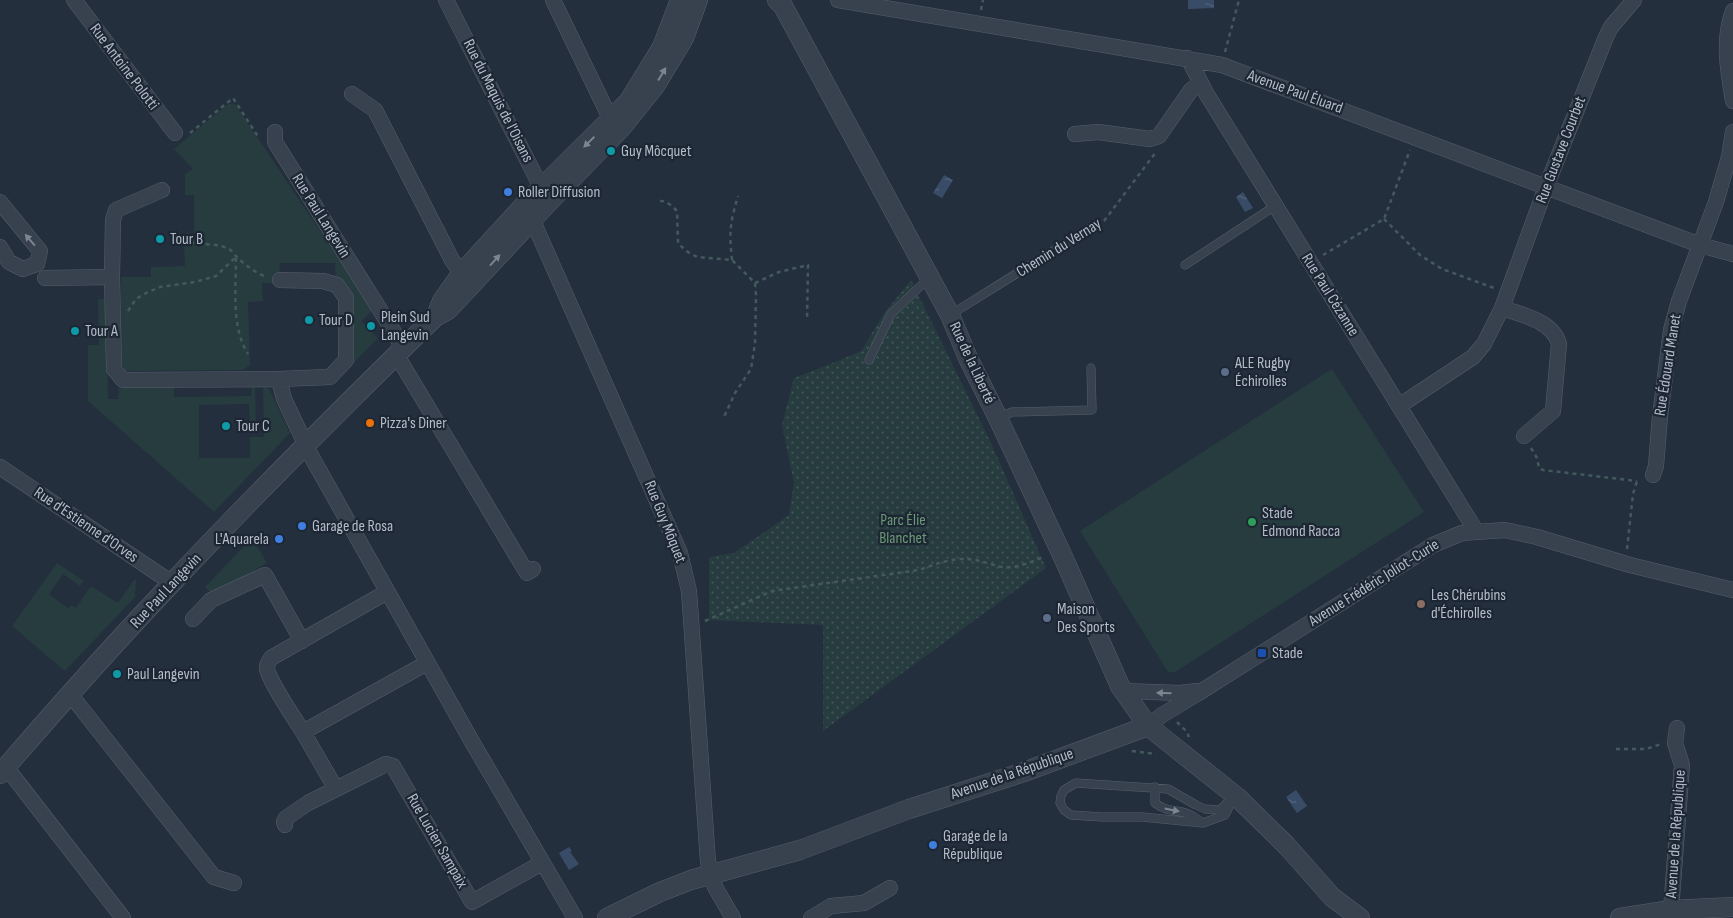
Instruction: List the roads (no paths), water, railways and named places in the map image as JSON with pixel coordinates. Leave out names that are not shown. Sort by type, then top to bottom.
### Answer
[{"type":"street","name":"Rue Antoine Polotti","points":[[74,0],[175,133]]},
{"type":"street","name":"Rue du Maquis de l'Oisans","points":[[446,0],[545,195]]},
{"type":"street","points":[[553,0],[617,124]]},
{"type":"street","name":"Avenue Paul Éluard","points":[[838,0],[1222,65],[1700,245],[1733,254]]},
{"type":"street","name":"Rue Gustave Courbet","points":[[1400,406],[1472,357],[1480,350],[1490,334],[1502,308],[1546,187],[1606,37],[1611,27],[1634,0]]},
{"type":"street","name":"Rue Paul Langevin","points":[[123,918],[3,771],[70,694],[172,583],[305,446],[435,317],[442,301],[466,280],[545,195],[617,124],[662,47],[693,2]]},
{"type":"street","name":"Rue de la Liberté","points":[[781,2],[950,315],[968,358],[1064,559],[1120,686],[1148,726]]},
{"type":"street","points":[[1733,11],[1726,43],[1727,65],[1733,100]]},
{"type":"street","name":"Rue Paul Cézanne","points":[[1188,58],[1200,84],[1476,531]]},
{"type":"street","points":[[1075,134],[1098,132],[1150,138],[1159,136],[1191,90],[1200,84]]},
{"type":"street","points":[[352,94],[375,110],[452,260],[466,280]]},
{"type":"street","name":"Rue Paul Langevin","points":[[275,132],[275,142],[392,329],[399,352],[527,574],[533,569]]},
{"type":"street","name":"Rue Édouard Manet","points":[[1653,475],[1656,466],[1660,416],[1671,330],[1716,202],[1729,157],[1733,132]]},
{"type":"street","name":"Rue Paul Langevin","points":[[162,190],[116,210],[113,220],[112,320],[114,369],[123,380],[279,379],[330,376],[346,360],[346,298],[337,285],[323,281],[280,280]]},
{"type":"street","points":[[0,202],[40,251],[37,264],[23,269],[9,262],[2,254]]},
{"type":"street","name":"Rue Guy Môquet","points":[[529,212],[680,553],[689,592],[708,862],[715,887],[733,918]]},
{"type":"street","points":[[45,278],[112,277]]},
{"type":"street","points":[[1502,308],[1546,325],[1557,336],[1559,344],[1553,411],[1524,436]]},
{"type":"street","points":[[279,379],[284,399],[305,446],[427,663],[575,918]]},
{"type":"street","name":"Rue d'Estienne d'Orves","points":[[0,467],[172,583]]},
{"type":"street","name":"Avenue Frédéric Joliot-Curie","points":[[1148,726],[1162,715],[1433,545],[1462,533],[1505,530],[1537,537],[1630,565],[1733,590]]},
{"type":"street","points":[[193,619],[211,600],[265,575],[302,641]]},
{"type":"street","points":[[336,789],[267,670],[268,664],[271,658],[387,592]]},
{"type":"street","points":[[303,732],[427,663]]},
{"type":"street","name":"Avenue Frédéric Joliot-Curie","points":[[1124,692],[1180,694],[1204,690]]},
{"type":"street","points":[[70,694],[214,877],[234,883]]},
{"type":"street","points":[[1148,726],[1235,795],[1287,846],[1332,898],[1351,916]]},
{"type":"street","name":"Avenue de la République","points":[[607,918],[660,892],[690,880],[800,850],[909,809],[1024,772],[1148,726]]},
{"type":"street","name":"Avenue de la République","points":[[1671,910],[1682,764],[1676,736]]},
{"type":"street","name":"Rue Lucien Sampaix","points":[[285,825],[286,818],[308,803],[386,764],[393,766],[472,902],[542,864]]},
{"type":"street","points":[[810,918],[831,906],[864,902],[890,888]]},
{"type":"street","name":"Avenue de la République","points":[[1620,918],[1671,910],[1733,907]]},
{"type":"lane","points":[[1184,265],[1275,206]]},
{"type":"lane","name":"Chemin du Vernay","points":[[950,315],[1088,229]]},
{"type":"lane","points":[[869,360],[891,314],[930,277]]},
{"type":"lane","points":[[998,418],[1012,412],[1092,410],[1092,368]]},
{"type":"lane","points":[[1076,782],[1168,789],[1205,809],[1220,810],[1235,795],[1225,815],[1203,823],[1142,816],[1102,817],[1071,814],[1064,810],[1060,803],[1064,790],[1076,782]]},
{"type":"lane","points":[[1155,787],[1155,803],[1159,807],[1188,814],[1203,823]]},
{"type":"water","points":[[1188,0],[1214,0],[1214,8],[1188,9]]},
{"type":"water","points":[[944,175],[953,180],[942,198],[933,193]]},
{"type":"water","points":[[1243,192],[1253,208],[1245,212],[1236,197]]},
{"type":"water","points":[[1296,790],[1307,806],[1297,813],[1286,797]]},
{"type":"water","points":[[569,847],[572,851],[570,852],[579,864],[569,870],[559,853]]},
{"type":"place","name":"Guy Môcquet","points":[[611,151]]},
{"type":"place","name":"Roller Diffusion","points":[[508,192]]},
{"type":"place","name":"Tour B","points":[[160,239]]},
{"type":"place","name":"Tour D","points":[[309,320]]},
{"type":"place","name":"Plein Sud Langevin","points":[[371,326]]},
{"type":"place","name":"Tour A","points":[[75,331]]},
{"type":"place","name":"ALE Rugby Échirolles","points":[[1225,372]]},
{"type":"place","name":"Pizza's Diner","points":[[370,423]]},
{"type":"place","name":"Tour C","points":[[226,426]]},
{"type":"place","name":"Stade Edmond Racca","points":[[1252,522]]},
{"type":"place","name":"Garage de Rosa","points":[[302,526]]},
{"type":"place","name":"L'Aquarela","points":[[279,539]]},
{"type":"place","name":"Les Chérubins d'Échirolles","points":[[1421,604]]},
{"type":"place","name":"Maison Des Sports","points":[[1047,618]]},
{"type":"place","name":"Stade","points":[[1262,653]]},
{"type":"place","name":"Paul Langevin","points":[[117,674]]},
{"type":"place","name":"Garage de la République","points":[[933,845]]},
{"type":"park label","name":"Parc Élie Blanchet","points":[[903,529]]}]
